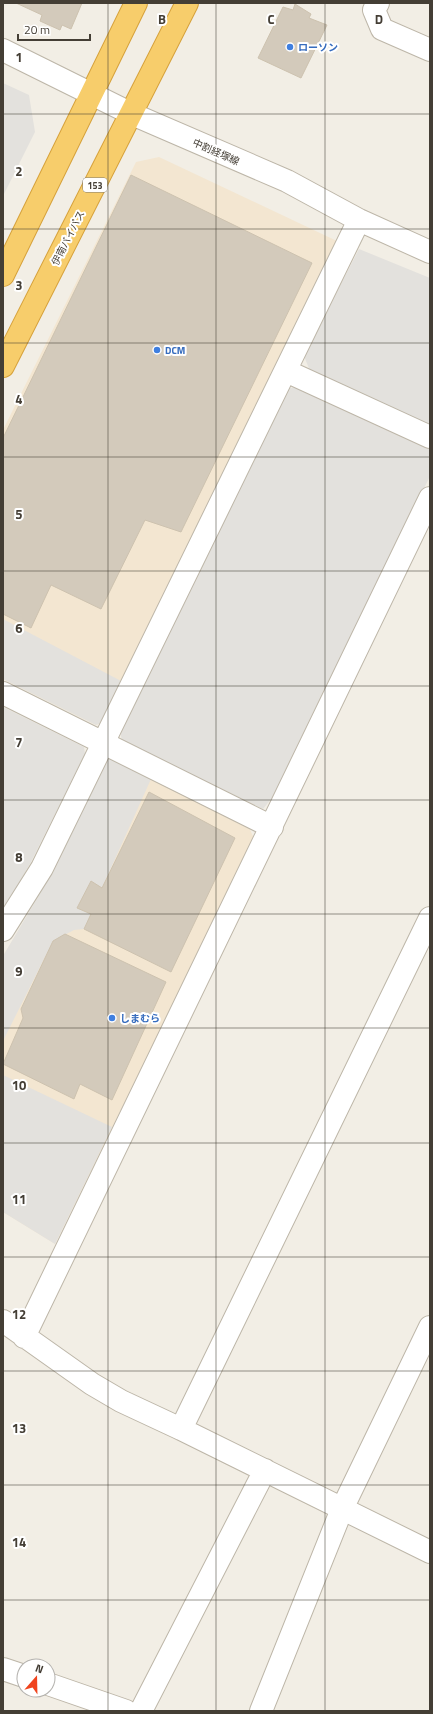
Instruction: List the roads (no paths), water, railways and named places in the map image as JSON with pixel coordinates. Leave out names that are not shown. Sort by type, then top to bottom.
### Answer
[{"type":"highway","points":[[3,275],[136,3]]},
{"type":"highway","name":"伊南バイパス","points":[[3,366],[187,3]]},
{"type":"street","points":[[378,3],[374,10],[382,29],[430,50]]},
{"type":"street","name":"中割経塚線","points":[[3,50],[132,114],[286,181],[359,220],[430,252]]},
{"type":"street","points":[[3,930],[42,868],[359,220]]},
{"type":"street","points":[[286,370],[430,437]]},
{"type":"street","points":[[24,1337],[430,498]]},
{"type":"street","points":[[3,693],[272,827]]},
{"type":"street","points":[[181,1429],[430,918]]},
{"type":"street","points":[[3,1321],[92,1384],[121,1401],[265,1470],[430,1552]]},
{"type":"street","points":[[261,1711],[342,1509],[430,1327]]},
{"type":"street","points":[[141,1711],[265,1470]]},
{"type":"street","points":[[3,1669],[16,1673]]},
{"type":"street","points":[[56,1687],[126,1711]]},
{"type":"place","name":"ローソン","points":[[290,47]]},
{"type":"place","name":"DCM","points":[[157,350]]},
{"type":"place","name":"しまむら","points":[[112,1018]]}]
